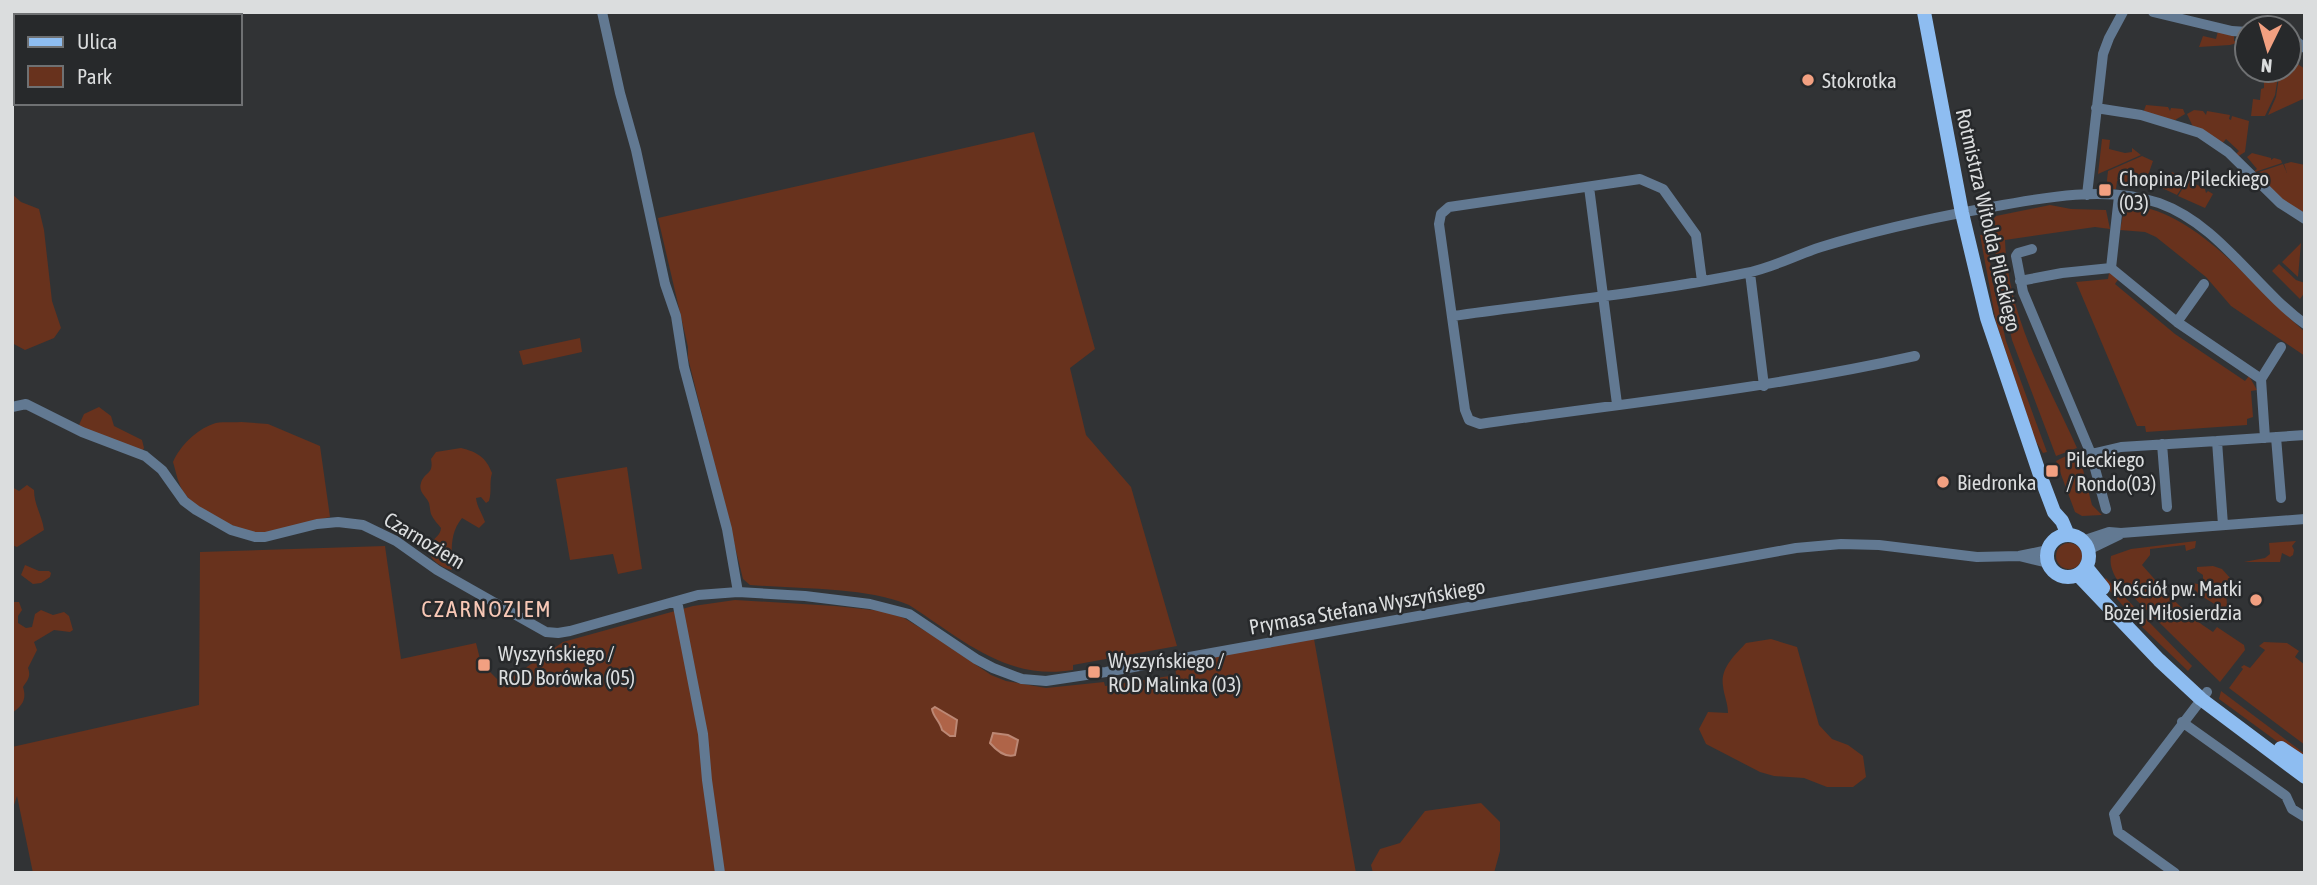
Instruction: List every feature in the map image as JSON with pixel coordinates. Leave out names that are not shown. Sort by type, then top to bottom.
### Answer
[{"type":"main road","name":"Rotmistrza Witolda Pileckiego","points":[[1924,12],[1962,213],[1987,318],[2054,512],[2056,546]]},
{"type":"main road","points":[[2082,571],[2064,577],[2052,569],[2056,546],[2085,545],[2082,571],[2159,660],[2305,777]]},
{"type":"main road","points":[[2204,695],[2305,764]]},
{"type":"street","points":[[602,12],[665,284],[676,317],[684,367],[727,529],[738,592]]},
{"type":"street","points":[[2087,195],[2103,54],[2123,12]]},
{"type":"street","points":[[2153,12],[2233,31]]},
{"type":"street","points":[[2096,108],[2141,115],[2200,133],[2228,152],[2280,203],[2305,219]]},
{"type":"street","points":[[1702,281],[1696,235],[1663,189],[1640,179],[1449,207],[1441,214],[1439,224],[1465,410],[1469,420],[1480,424],[1765,386],[1915,356]]},
{"type":"street","points":[[1588,187],[1618,404]]},
{"type":"street","points":[[1452,316],[1749,273],[1822,247],[1904,224],[2035,199],[2087,195],[2136,197],[2159,203],[2180,213],[2203,227],[2282,306],[2305,324]]},
{"type":"street","points":[[2111,268],[2119,196]]},
{"type":"street","points":[[2032,249],[2016,256],[2020,282],[2091,454],[2106,509]]},
{"type":"street","points":[[2020,282],[2062,273],[2111,268],[2177,322],[2261,379]]},
{"type":"street","points":[[1749,273],[1765,386]]},
{"type":"street","points":[[2177,322],[2204,284]]},
{"type":"street","points":[[2281,347],[2261,379],[2281,499]]},
{"type":"street","name":"Czarnoziem","points":[[12,407],[26,404],[82,432],[145,456],[162,470],[184,501],[232,530],[265,537],[324,523],[348,522],[362,525],[396,541],[437,570],[546,632],[570,631],[698,595],[738,592]]},
{"type":"street","points":[[2091,454],[2121,447],[2305,435]]},
{"type":"street","points":[[2217,441],[2223,525]]},
{"type":"street","points":[[2162,444],[2167,507]]},
{"type":"street","points":[[2085,545],[2121,533],[2305,519]]},
{"type":"street","name":"Prymasa Stefana Wyszyńskiego","points":[[738,592],[805,596],[909,614],[959,649],[993,668],[1021,679],[1046,681],[1796,548],[1841,544],[1879,545],[1977,557],[2019,556],[2056,546]]},
{"type":"street","points":[[677,601],[703,734],[706,780],[720,873]]},
{"type":"street","points":[[2175,873],[2118,832],[2114,814],[2204,695]]},
{"type":"street","points":[[2182,722],[2286,796],[2292,809],[2305,817]]},
{"type":"green space","points":[[2218,31],[2233,34],[2233,44],[2199,47],[2203,36],[2216,39]]},
{"type":"green space","points":[[2303,68],[2305,69],[2305,98],[2268,115],[2276,97],[2278,84],[2303,84]]},
{"type":"green space","points":[[2264,84],[2277,84],[2275,95],[2265,116],[2251,116],[2253,99],[2260,100],[2261,89]]},
{"type":"green space","points":[[2146,105],[2168,107],[2170,111],[2171,108],[2183,109],[2185,114],[2175,120],[2143,113]]},
{"type":"green space","points":[[2194,110],[2203,111],[2206,115],[2207,111],[2230,115],[2231,120],[2232,116],[2249,121],[2245,152],[2237,157],[2235,155],[2239,151],[2226,139],[2222,144],[2194,129],[2187,114]]},
{"type":"green space","points":[[1034,132],[1095,349],[1070,368],[1086,435],[1131,487],[1177,646],[1073,665],[1073,670],[1049,672],[1006,663],[986,654],[909,605],[892,599],[852,592],[750,585],[743,579],[688,358],[688,347],[658,218]]},
{"type":"green space","points":[[2102,139],[2110,140],[2109,149],[2125,153],[2132,152],[2132,148],[2141,155],[2098,174]]},
{"type":"green space","points":[[2252,153],[2271,160],[2281,160],[2282,163],[2252,173],[2257,169],[2247,157]]},
{"type":"green space","points":[[2142,156],[2153,161],[2145,184],[2117,181],[2116,189],[2108,190],[2108,171]]},
{"type":"green space","points":[[2291,162],[2305,165],[2305,216],[2288,206],[2253,174],[2283,164],[2287,173],[2284,164]]},
{"type":"green space","points":[[2172,172],[2187,180],[2177,195],[2162,188]]},
{"type":"green space","points":[[2188,180],[2205,189],[2206,193],[2208,191],[2213,194],[2205,208],[2178,196]]},
{"type":"green space","points":[[12,194],[21,202],[39,209],[52,301],[61,328],[54,338],[25,350],[12,343]]},
{"type":"green space","points":[[2050,205],[2071,209],[2106,210],[2110,229],[2095,227],[2005,240],[2013,296],[2021,322],[2077,448],[2056,456],[2012,340],[1998,276],[1992,221],[1996,216]]},
{"type":"green space","points":[[2133,205],[2182,223],[2225,256],[2305,332],[2305,356],[2231,306],[2206,277],[2156,237],[2145,232],[2120,230],[2124,210]]},
{"type":"green space","points":[[1987,234],[1992,279],[2006,341],[2047,452],[2043,453],[2035,440],[1996,322],[1980,235]]},
{"type":"green space","points":[[2301,243],[2298,277],[2282,262]]},
{"type":"green space","points":[[2279,264],[2296,280],[2305,283],[2305,292],[2300,299],[2272,271]]},
{"type":"green space","points":[[2109,273],[2119,278],[2115,284],[2175,334],[2245,381],[2249,376],[2257,390],[2251,391],[2253,417],[2247,419],[2247,425],[2146,432],[2145,426],[2137,426],[2076,282],[2108,279]]},
{"type":"green space","points":[[580,338],[582,352],[523,365],[519,351]]},
{"type":"green space","points":[[99,407],[111,416],[114,426],[142,440],[142,452],[78,427],[84,414]]},
{"type":"green space","points":[[213,424],[268,424],[320,446],[330,517],[285,529],[252,532],[230,525],[190,500],[180,486],[173,462],[180,450],[195,434]]},
{"type":"green space","points":[[461,448],[480,456],[492,473],[489,501],[486,503],[481,497],[476,498],[485,522],[479,528],[462,518],[455,530],[452,570],[438,564],[431,557],[430,547],[441,528],[432,516],[420,486],[430,470],[431,459],[436,452]]},
{"type":"green space","points":[[2078,450],[2092,505],[2102,515],[2082,516],[2075,512],[2056,461]]},
{"type":"green space","points":[[627,467],[642,569],[618,574],[613,554],[570,560],[556,479]]},
{"type":"green space","points":[[27,485],[34,490],[44,530],[17,547],[12,545],[12,487],[19,491]]},
{"type":"green space","points":[[2196,541],[2195,548],[2186,551],[2185,545],[2150,549],[2150,555],[2142,565],[2193,618],[2213,632],[2217,627],[2244,645],[2245,650],[2220,682],[2120,584],[2111,563],[2111,556],[2131,549]]},
{"type":"green space","points":[[2296,541],[2292,546],[2293,555],[2290,557],[2282,553],[2280,562],[2244,562],[2265,558],[2270,554],[2269,543]]},
{"type":"green space","points":[[2069,543],[2078,547],[2082,556],[2078,565],[2069,569],[2060,565],[2056,556],[2060,547]]},
{"type":"green space","points":[[385,546],[401,659],[476,643],[481,663],[500,682],[508,680],[563,642],[693,606],[735,600],[882,611],[904,618],[991,675],[1006,681],[1046,688],[1104,682],[1105,686],[1176,675],[1175,664],[1314,639],[1356,873],[33,873],[17,796],[12,811],[12,747],[199,705],[200,552]]},
{"type":"green space","points":[[25,565],[39,571],[49,571],[50,577],[41,583],[33,584],[21,575]]},
{"type":"green space","points":[[2213,566],[2222,569],[2231,579],[2231,587],[2234,587],[2234,590],[2226,590],[2227,606],[2224,610],[2200,595],[2190,585],[2203,580],[2197,567]]},
{"type":"green space","points":[[2106,578],[2192,666],[2188,671],[2141,626],[2102,582]]},
{"type":"green space","points":[[12,602],[19,602],[22,610],[18,623],[26,628],[32,627],[35,614],[41,610],[53,615],[64,612],[69,616],[73,630],[54,630],[34,642],[37,650],[28,668],[28,678],[23,687],[24,699],[12,713]]},
{"type":"green space","points":[[1771,639],[1797,647],[1819,725],[1832,739],[1848,745],[1863,756],[1866,777],[1853,787],[1827,787],[1804,778],[1760,772],[1706,744],[1699,729],[1708,712],[1728,713],[1723,679],[1729,662],[1746,643]]},
{"type":"green space","points":[[2264,642],[2287,643],[2299,651],[2295,657],[2305,665],[2305,745],[2229,688],[2243,669],[2241,667],[2244,665],[2250,668],[2265,650],[2259,646]]},
{"type":"green space","points":[[2221,691],[2305,754],[2305,762],[2219,699]]},
{"type":"green space","points":[[1481,803],[1500,822],[1500,851],[1494,873],[1373,873],[1371,865],[1380,849],[1400,843],[1425,811]]},
{"type":"shaded area","points":[[935,707],[957,720],[955,736],[942,730],[932,709]]},
{"type":"shaded area","points":[[993,733],[1008,735],[1018,740],[1015,755],[1004,754],[992,746],[990,743]]},
{"type":"place","name":"Stokrotka","points":[[1808,80]]},
{"type":"place","name":"Chopina/Pileckiego (03)","points":[[2105,190]]},
{"type":"place","name":"Pileckiego / Rondo(03)","points":[[2052,471]]},
{"type":"place","name":"Biedronka","points":[[1943,482]]},
{"type":"place","name":"Kościół pw. Matki Bożej Miłosierdzia","points":[[2256,600]]},
{"type":"place","name":"Wyszyńskiego / ROD Borówka (05)","points":[[484,665]]},
{"type":"place","name":"Wyszyńskiego / ROD Malinka (03)","points":[[1094,672]]},
{"type":"district","name":"CZARNOZIEM","points":[[487,609]]}]
